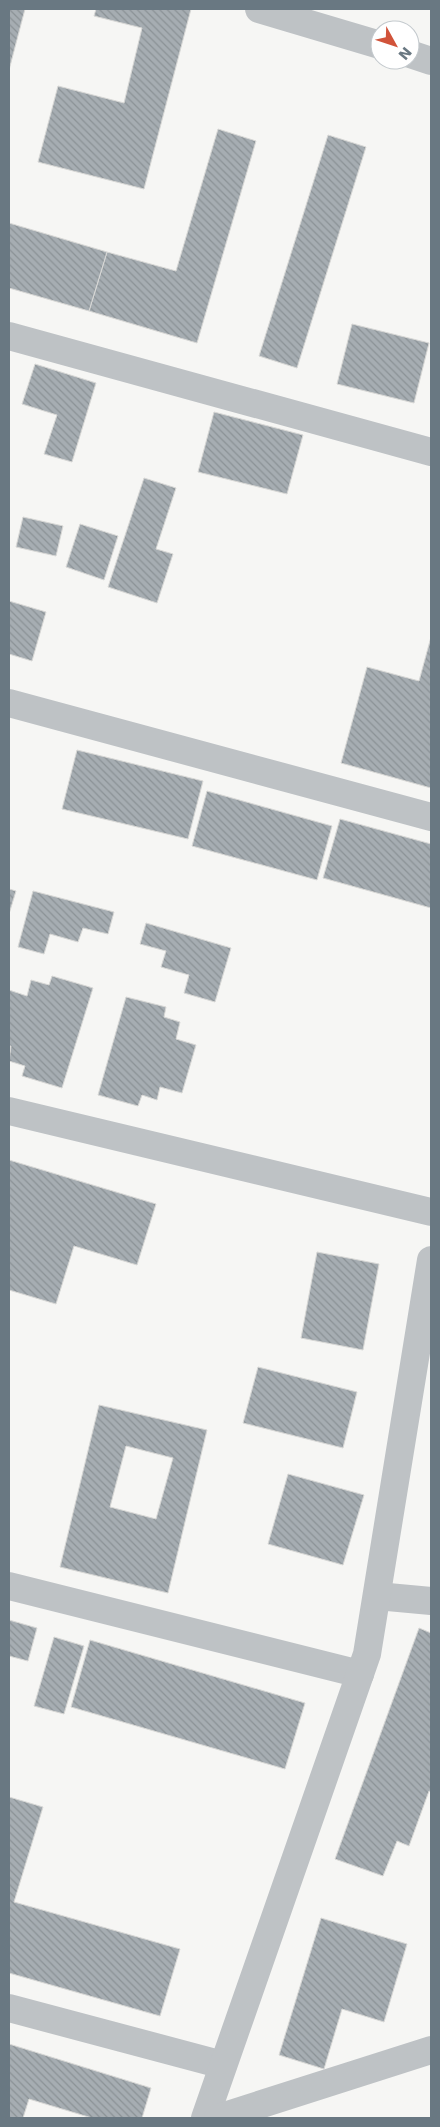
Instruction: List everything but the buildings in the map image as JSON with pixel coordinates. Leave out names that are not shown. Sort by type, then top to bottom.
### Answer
[{"type":"street","points":[[259,9],[370,42]]},
{"type":"street","points":[[9,336],[431,452]]},
{"type":"street","points":[[9,703],[431,817]]},
{"type":"street","points":[[9,1112],[431,1212]]},
{"type":"street","points":[[205,2118],[368,1654],[431,1260]]},
{"type":"street","points":[[9,1586],[360,1674]]},
{"type":"street","points":[[377,1596],[431,1602]]},
{"type":"street","points":[[9,2008],[223,2065]]},
{"type":"street","points":[[218,2118],[431,2050]]}]
